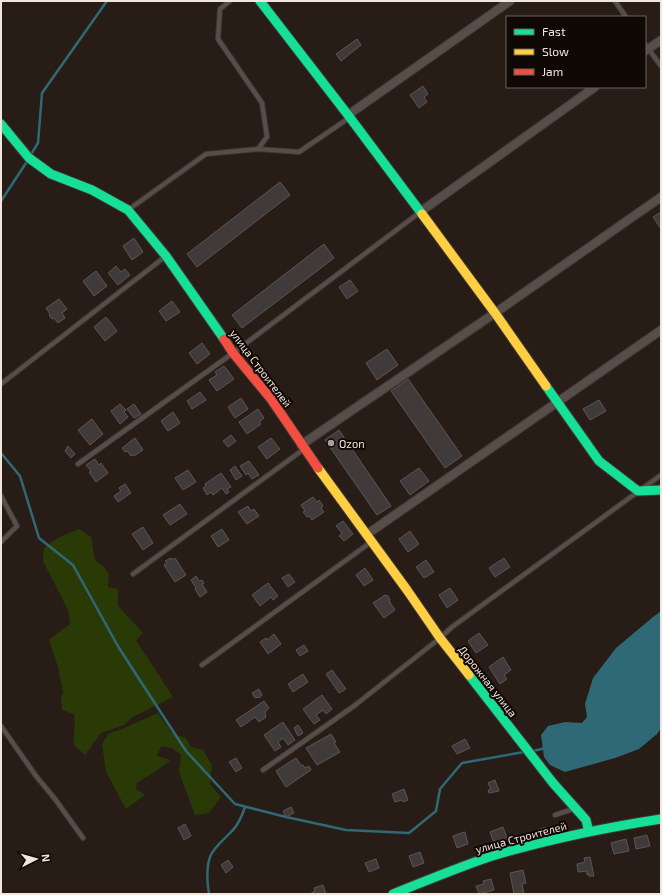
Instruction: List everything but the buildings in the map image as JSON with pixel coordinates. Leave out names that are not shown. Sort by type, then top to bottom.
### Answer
[{"type":"street","points":[[260,1],[495,313],[557,403],[600,461],[638,490],[661,490]]},
{"type":"street","points":[[348,116],[510,1]]},
{"type":"street","points":[[646,48],[661,40]]},
{"type":"street","points":[[420,212],[594,88]]},
{"type":"street","points":[[1,124],[29,158],[51,174],[92,190],[128,210]]},
{"type":"street","points":[[302,447],[661,197]]},
{"type":"street","name":"улица Строителей","points":[[128,210],[166,256],[233,353],[271,399],[302,447],[369,538]]},
{"type":"street","points":[[369,538],[661,330]]},
{"type":"street","name":"Дорожная улица","points":[[369,538],[440,638],[553,783],[586,820],[589,832]]},
{"type":"street","name":"улица Строителей","points":[[392,894],[444,873],[504,853],[589,832],[661,820]]},
{"type":"lane","points":[[230,1],[220,9],[218,40],[262,103],[267,137],[258,149]]},
{"type":"lane","points":[[616,1],[625,16]]},
{"type":"lane","points":[[646,48],[661,66]]},
{"type":"lane","points":[[128,210],[206,154],[258,149],[299,152],[348,116]]},
{"type":"lane","points":[[78,464],[233,353],[420,212]]},
{"type":"lane","points":[[1,384],[166,256]]},
{"type":"lane","points":[[133,574],[302,447]]},
{"type":"lane","points":[[263,770],[354,706],[452,627],[661,474]]},
{"type":"lane","points":[[1,496],[17,526],[1,542]]},
{"type":"lane","points":[[202,665],[369,538]]},
{"type":"lane","points":[[479,688],[488,681]]},
{"type":"lane","points":[[496,710],[503,704]]},
{"type":"lane","points":[[1,726],[36,776],[55,799],[83,838]]},
{"type":"lane","points":[[555,815],[570,810],[574,806]]},
{"type":"green space","points":[[79,529],[91,537],[95,560],[104,567],[109,574],[108,587],[118,589],[118,606],[143,633],[136,640],[173,697],[131,718],[124,725],[101,733],[85,755],[74,745],[74,714],[62,710],[61,698],[63,692],[58,667],[49,640],[70,624],[68,610],[43,561],[44,548],[56,539]]},
{"type":"green space","points":[[158,713],[173,734],[186,738],[191,747],[203,750],[212,765],[210,784],[221,797],[209,813],[195,815],[179,772],[181,754],[172,748],[161,746],[157,756],[170,760],[158,770],[137,783],[136,789],[145,795],[126,809],[106,772],[102,744],[109,733],[122,729]]},
{"type":"water","points":[[660,612],[661,728],[657,734],[639,749],[615,758],[565,772],[550,765],[544,757],[541,735],[548,726],[565,722],[582,723],[587,717],[585,704],[593,678],[616,648]]},
{"type":"waterway","points":[[30,156],[38,143],[42,93],[107,1]]},
{"type":"waterway","points":[[1,201],[28,160]]},
{"type":"waterway","points":[[1,453],[20,476],[39,538],[73,565],[119,648],[186,751],[235,804],[346,830],[409,833],[436,811],[440,789],[462,763],[524,752]]},
{"type":"waterway","points":[[533,751],[546,748]]},
{"type":"waterway","points":[[209,894],[207,876],[210,857],[217,846],[237,826],[245,807]]},
{"type":"traffic: fast","points":[[260,1],[422,214]]},
{"type":"traffic: fast","points":[[1,124],[29,158],[51,174],[92,190],[128,210],[166,256],[224,339]]},
{"type":"traffic: fast","points":[[546,386],[599,461],[638,491],[661,490]]},
{"type":"traffic: fast","points":[[469,675],[553,783],[586,820],[589,832]]},
{"type":"traffic: fast","points":[[393,894],[489,857],[531,845],[618,826],[661,819]]},
{"type":"traffic: slow","points":[[422,214],[495,313],[546,386]]},
{"type":"traffic: slow","points":[[318,468],[440,638],[469,675]]},
{"type":"traffic: jam","points":[[224,339],[233,353],[271,399],[318,468]]},
{"type":"place","name":"Ozon","points":[[331,443]]}]
